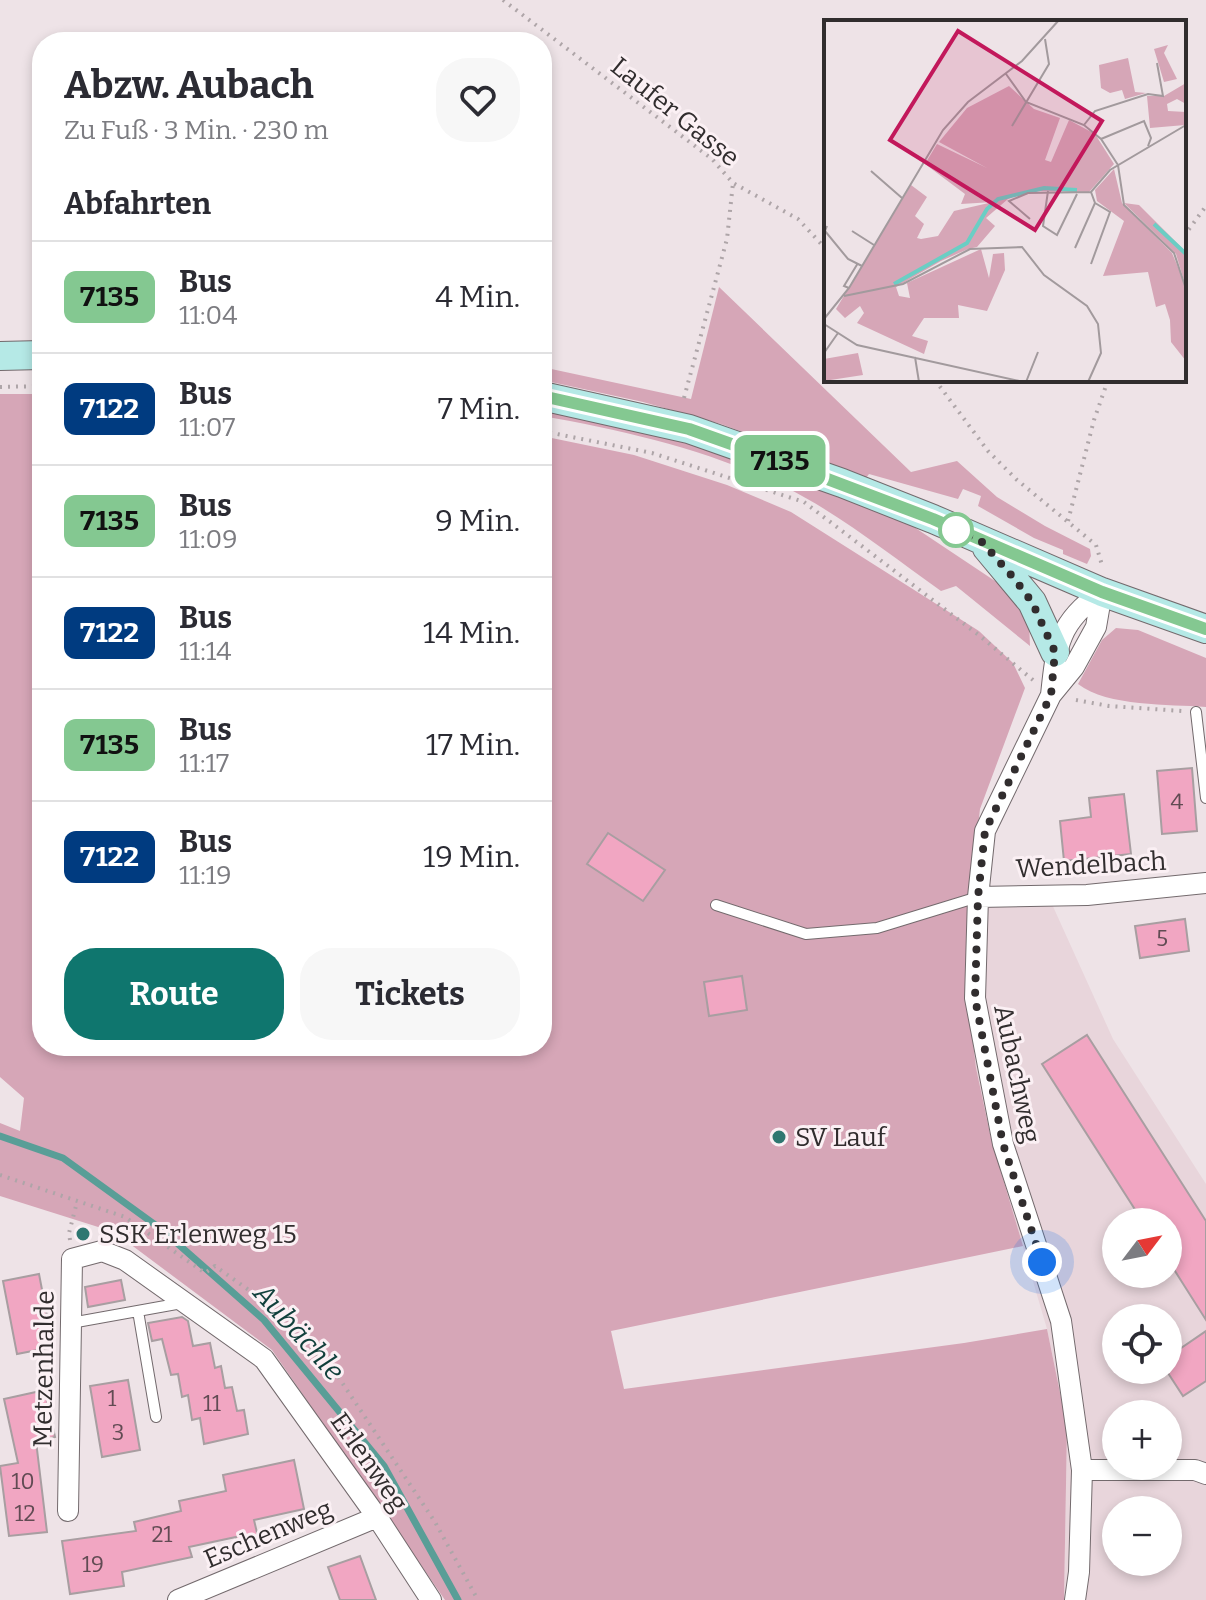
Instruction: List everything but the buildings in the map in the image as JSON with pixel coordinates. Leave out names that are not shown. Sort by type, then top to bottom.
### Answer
[{"type":"main road","points":[[0,356],[32,355]]},
{"type":"main road","points":[[552,398],[689,429],[842,483],[1102,592],[1206,629]]},
{"type":"main road","points":[[981,541],[1032,602],[1055,652]]},
{"type":"street","name":"Aubachweg","points":[[1051,695],[1055,652],[1071,618],[1102,592]]},
{"type":"street","name":"Aubachweg","points":[[1075,1600],[1079,1572],[1082,1470],[1061,1321],[1003,1144],[975,998],[978,897],[985,831],[1051,695],[1074,667],[1096,627],[1102,592]]},
{"type":"street","name":"Wendelbach","points":[[978,897],[1087,895],[1206,883]]},
{"type":"street","name":"Metzenhalde","points":[[68,1511],[72,1259],[102,1251]]},
{"type":"street","name":"Erlenweg","points":[[102,1251],[125,1260],[264,1359],[377,1517],[431,1600]]},
{"type":"street","points":[[1082,1470],[1204,1471]]},
{"type":"street","name":"Eschenweg","points":[[178,1600],[377,1517]]},
{"type":"lane","points":[[1196,712],[1206,798]]},
{"type":"lane","points":[[716,905],[806,934],[877,928],[978,897]]},
{"type":"lane","points":[[71,1323],[182,1303]]},
{"type":"lane","points":[[138,1311],[156,1417]]},
{"type":"path","name":"Laufer Gasse","points":[[503,0],[545,32]]},
{"type":"path","name":"Laufer Gasse","points":[[552,37],[712,159],[733,183],[798,219],[824,247]]},
{"type":"path","points":[[684,398],[727,239],[733,183]]},
{"type":"path","points":[[1186,233],[1206,206]]},
{"type":"path","points":[[936,382],[988,451],[1017,480],[1096,545],[1102,561],[1102,592]]},
{"type":"path","points":[[1068,521],[1094,420],[1107,382]]},
{"type":"path","points":[[0,387],[32,386]]},
{"type":"path","points":[[552,433],[652,453],[804,502],[980,636],[1051,695],[1109,706],[1196,712]]},
{"type":"path","points":[[0,1175],[125,1217],[205,1273],[215,1266],[253,1293],[337,1375],[435,1522],[478,1600]]},
{"type":"path","points":[[72,1259],[69,1233],[77,1201]]},
{"type":"shaded area","points":[[719,287],[911,472],[957,461],[997,497],[1090,549],[1091,556],[1087,564],[1063,554],[1063,550],[1034,538],[978,506],[981,496],[963,489],[958,499],[869,474],[866,478],[721,424],[643,402],[552,382],[552,369],[691,399]]},
{"type":"shaded area","points":[[0,394],[32,394],[32,1056],[552,1056],[552,438],[634,455],[727,485],[791,512],[979,631],[1013,663],[1025,688],[980,809],[970,895],[967,990],[976,1068],[991,1138],[1023,1246],[611,1331],[624,1389],[1047,1329],[1067,1427],[1064,1600],[445,1600],[272,1350],[114,1232],[0,1196],[0,1123],[20,1131],[24,1098],[0,1077]]},
{"type":"shaded area","points":[[552,408],[721,450],[902,519],[1004,587],[1029,622],[1030,646],[956,586],[941,591],[845,522],[783,486],[695,452],[552,418]]},
{"type":"shaded area","points":[[1116,628],[1138,630],[1206,658],[1206,707],[1122,701],[1078,684],[1102,640]]},
{"type":"shaded area","points":[[970,895],[1051,902],[1113,1039],[1206,1184],[1206,1600],[1064,1600],[1067,1427],[1047,1329],[991,1138],[976,1068],[967,990]]},
{"type":"waterway","name":"Aubächle","points":[[0,1136],[63,1158],[161,1229],[264,1320],[384,1466],[458,1600]]},
{"type":"bus line","name":"7135","points":[[552,398],[689,429],[842,483],[1102,592],[1206,629]]},
{"type":"place","name":"SV Lauf","points":[[779,1137]]},
{"type":"place","name":"SSK Erlenweg 15","points":[[83,1234]]},
{"type":"route","points":[[956,530],[981,541],[1013,577],[1032,602],[1055,652],[1051,695],[985,831],[978,897],[975,998],[1003,1144],[1042,1262]]}]
